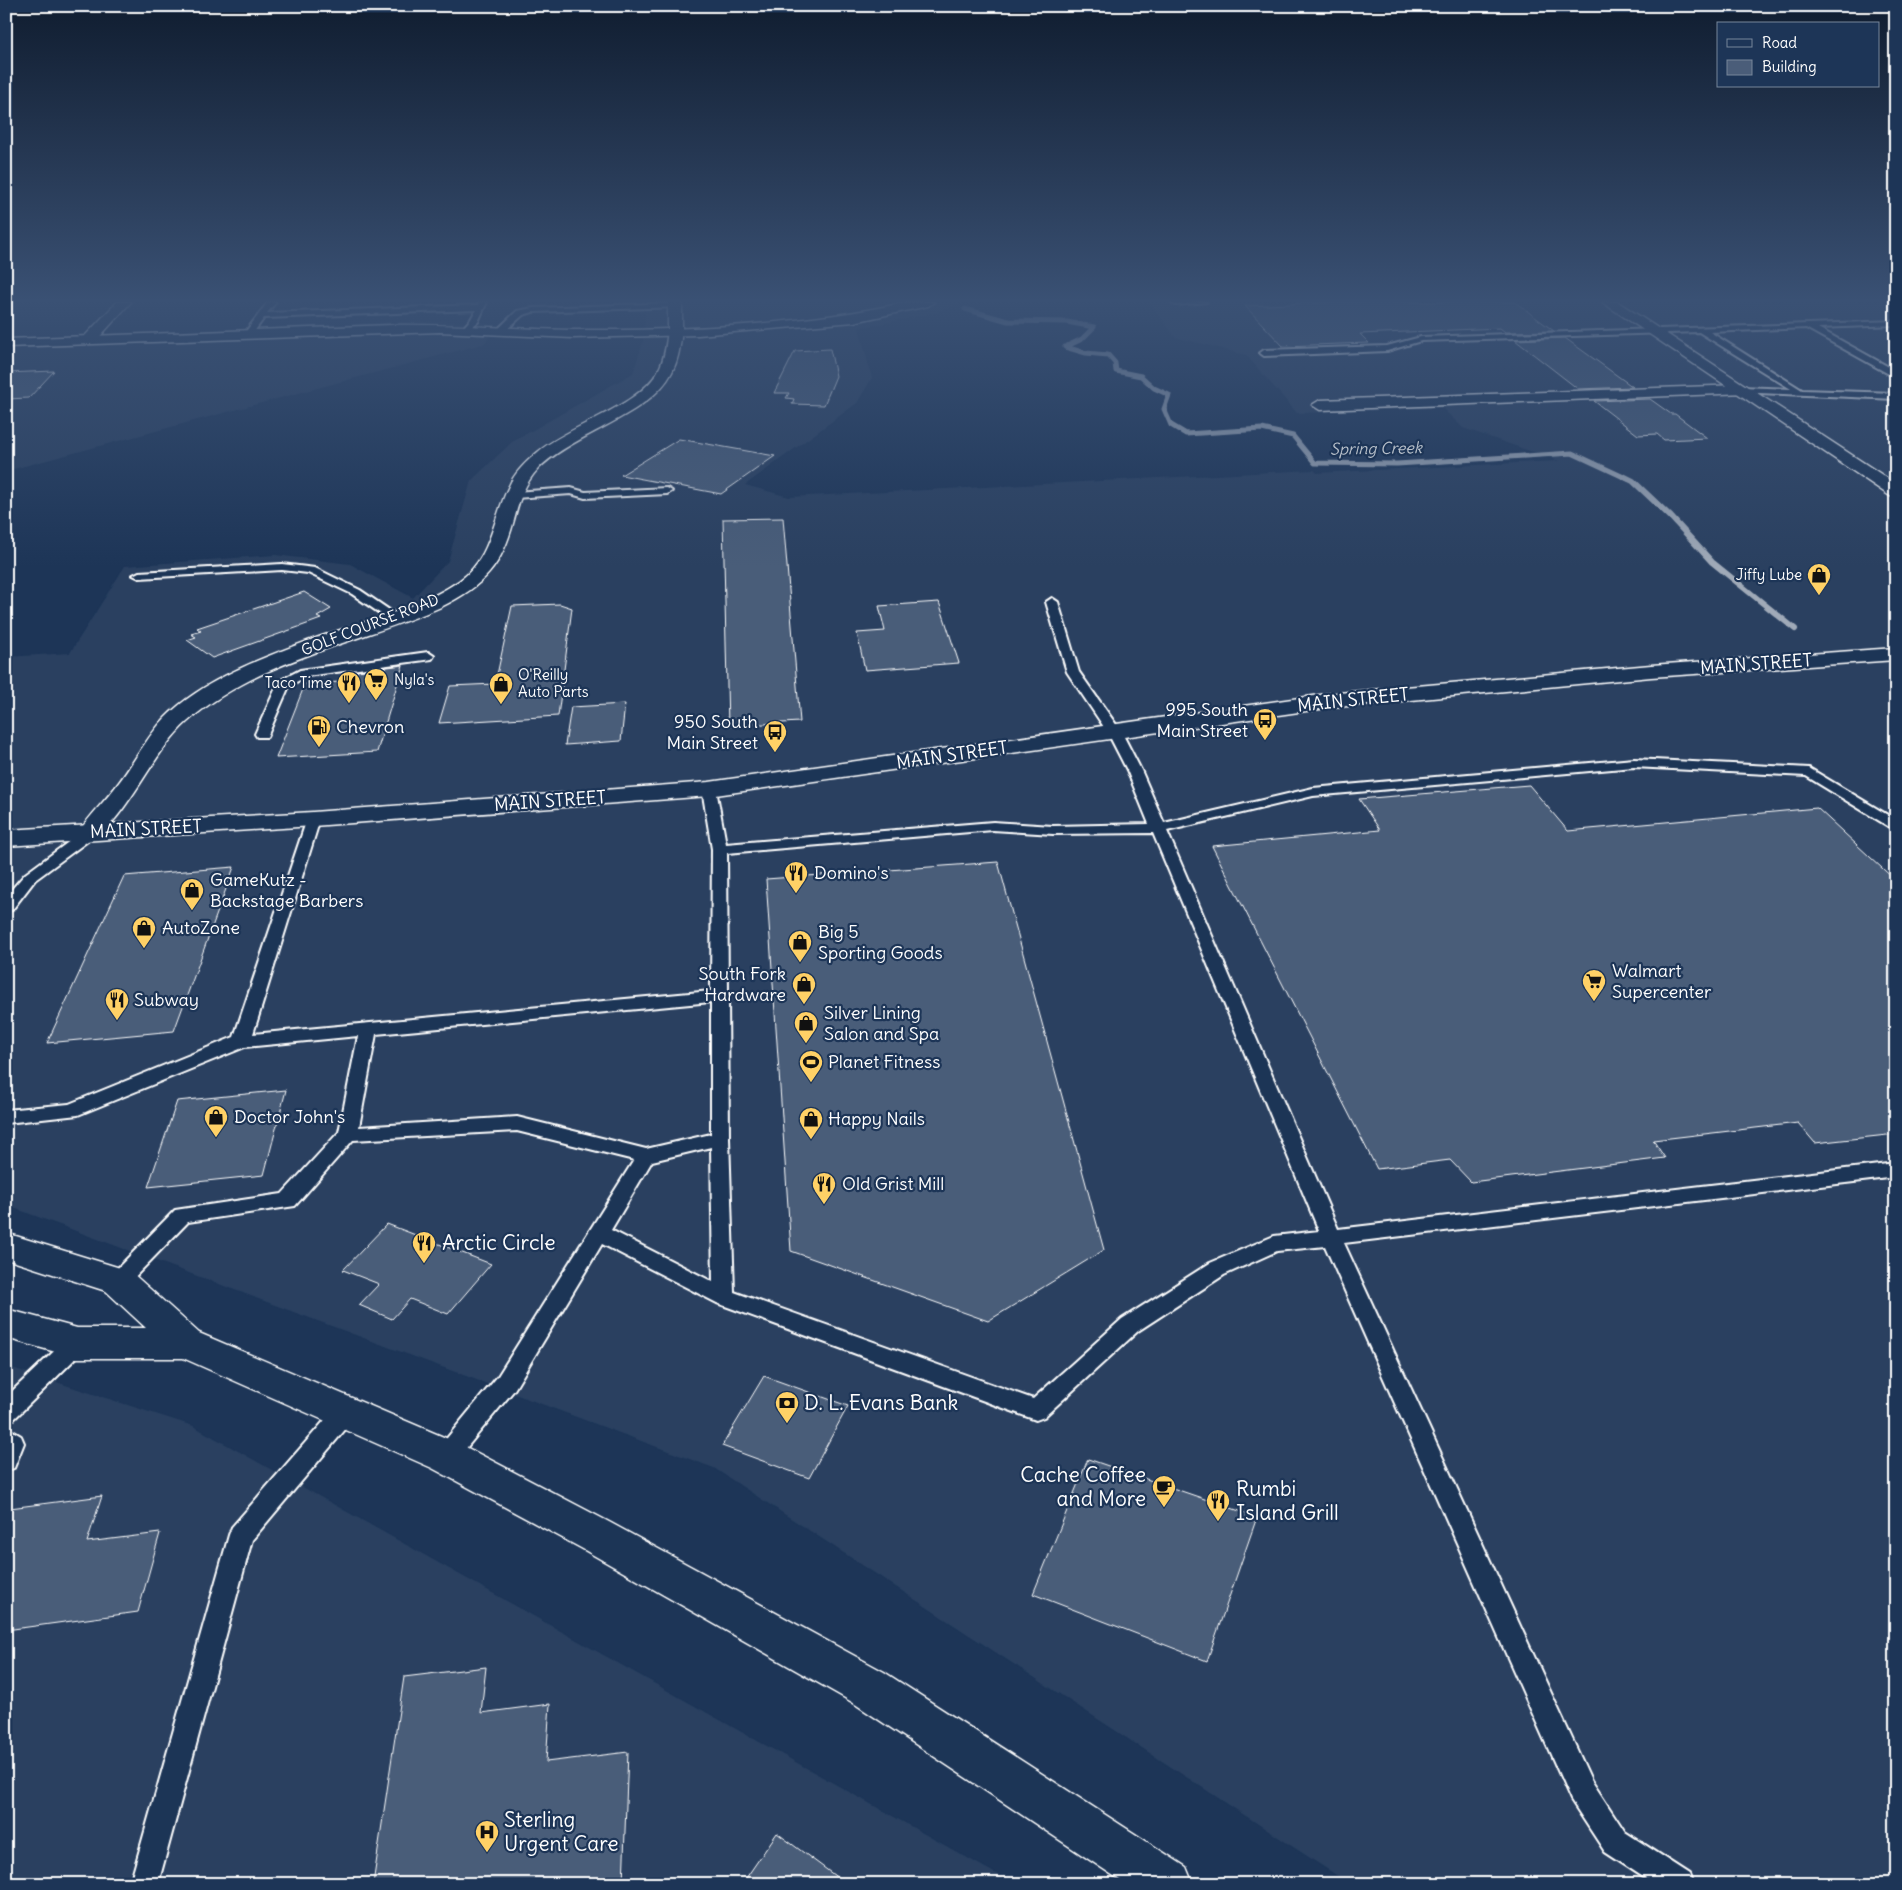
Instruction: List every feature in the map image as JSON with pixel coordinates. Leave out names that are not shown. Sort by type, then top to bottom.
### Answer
[{"type":"main road","name":"GOLF COURSE ROAD","points":[[91,832],[125,791],[148,754],[169,728],[195,705],[239,678],[285,658],[395,618],[449,595],[476,577],[493,557],[517,485],[528,472],[560,442],[633,402],[649,390]]},
{"type":"main road","points":[[1320,405],[1735,390]]},
{"type":"main road","points":[[1741,390],[1896,492]]},
{"type":"main road","name":"MAIN STREET","points":[[6,838],[312,819],[709,788],[1115,733],[1327,701],[1651,671],[1896,654]]},
{"type":"main road","points":[[6,1246],[118,1280],[186,1343],[446,1456],[595,1535],[868,1687],[1170,1884]]},
{"type":"main road","points":[[6,1323],[77,1343],[186,1343]]},
{"type":"lane","points":[[1753,390],[1896,396]]},
{"type":"lane","points":[[515,494],[571,491],[584,495],[667,491]]},
{"type":"lane","points":[[139,575],[282,567],[311,570],[356,592],[395,618]]},
{"type":"lane","points":[[1052,602],[1073,672],[1115,733],[1159,828],[1331,1236],[1581,1790],[1615,1842],[1680,1884]]},
{"type":"lane","points":[[262,734],[284,684],[304,673],[428,656]]},
{"type":"lane","points":[[719,850],[993,826],[1053,830],[1159,828],[1313,792],[1634,763],[1809,772],[1896,827]]},
{"type":"lane","points":[[709,788],[719,850],[720,1138],[724,1297]]},
{"type":"lane","points":[[242,1041],[312,819]]},
{"type":"lane","points":[[7,903],[30,877],[91,832]]},
{"type":"lane","points":[[6,1117],[71,1110],[242,1041],[720,996]]},
{"type":"lane","points":[[118,1280],[182,1215],[288,1201],[348,1134],[359,1086],[368,1029]]},
{"type":"lane","points":[[348,1134],[517,1124],[646,1156],[720,1138]]},
{"type":"lane","points":[[446,1456],[506,1383],[600,1234],[646,1156]]},
{"type":"lane","points":[[600,1234],[724,1297],[1036,1410],[1130,1325],[1217,1268],[1274,1244],[1896,1170]]},
{"type":"lane","points":[[6,1412],[77,1343]]},
{"type":"lane","points":[[144,1884],[241,1535],[346,1412]]},
{"type":"lane","points":[[6,1438],[13,1443],[6,1461]]},
{"type":"shaded area","points":[[6,390],[309,390],[6,471]]},
{"type":"shaded area","points":[[603,390],[865,390],[857,403],[745,485],[789,497],[1314,470],[1317,473],[1559,461],[1463,428],[1442,408],[1297,413],[1277,390],[1896,390],[1896,1884],[1350,1884],[714,1468],[6,1205],[6,657],[70,653],[125,566],[275,555],[350,564],[413,598],[448,561],[471,481],[512,442]]},
{"type":"shaded area","points":[[6,1366],[193,1426],[1014,1884],[6,1884]]},
{"type":"building","points":[[6,390],[36,390],[29,398],[6,399]]},
{"type":"building","points":[[775,390],[830,390],[824,405],[792,404],[794,399],[786,398],[789,393],[774,393]]},
{"type":"building","points":[[1650,399],[1671,414],[1675,414],[1707,438],[1664,440],[1657,434],[1638,435],[1594,401]]},
{"type":"building","points":[[679,439],[775,456],[721,494],[621,475]]},
{"type":"building","points":[[783,518],[800,722],[728,726],[723,519]]},
{"type":"building","points":[[304,592],[331,609],[317,617],[321,619],[212,658],[187,640],[196,637],[191,634],[201,631],[197,628]]},
{"type":"building","points":[[939,602],[959,663],[865,670],[857,633],[885,631],[879,606]]},
{"type":"building","points":[[560,604],[572,608],[558,716],[439,723],[450,686],[495,684],[512,606]]},
{"type":"building","points":[[403,665],[377,752],[276,758],[305,684],[358,681],[357,671]]},
{"type":"building","points":[[625,704],[621,741],[565,745],[571,707]]},
{"type":"building","name":"Walmart Supercenter","points":[[1529,785],[1568,831],[1817,808],[1896,881],[1896,1134],[1815,1143],[1798,1123],[1653,1140],[1665,1158],[1471,1182],[1450,1160],[1377,1169],[1212,846],[1380,830],[1359,799]]},
{"type":"building","points":[[998,862],[1104,1250],[988,1321],[791,1251],[766,879]]},
{"type":"building","points":[[234,867],[174,1031],[47,1043],[124,876]]},
{"type":"building","points":[[286,1090],[264,1175],[148,1187],[177,1101]]},
{"type":"building","points":[[387,1224],[491,1264],[448,1314],[410,1299],[392,1319],[359,1305],[379,1284],[343,1270]]},
{"type":"building","points":[[764,1376],[848,1406],[809,1478],[722,1446]]},
{"type":"building","points":[[1088,1459],[1257,1517],[1207,1661],[1033,1594]]},
{"type":"building","points":[[102,1496],[87,1542],[160,1533],[138,1612],[6,1630],[6,1519],[10,1508]]},
{"type":"building","points":[[486,1667],[481,1713],[550,1704],[546,1762],[628,1752],[623,1884],[373,1884],[404,1677]]},
{"type":"building","points":[[777,1833],[846,1884],[742,1884]]},
{"type":"waterway","name":"Spring Creek","points":[[1159,390],[1169,395],[1164,409],[1171,425],[1186,434],[1262,429],[1293,436],[1315,463],[1397,464],[1572,453],[1628,479]]},
{"type":"waterway","name":"Spring Creek","points":[[1625,477],[1633,481],[1671,517],[1712,562],[1795,629]]},
{"type":"place","name":"Jiffy Lube","points":[[1819,596]]},
{"type":"place","name":"Nyla's","points":[[376,701]]},
{"type":"place","name":"Taco Time","points":[[349,704]]},
{"type":"place","name":"O'Reilly Auto Parts","points":[[501,705]]},
{"type":"place","name":"995 South Main Street","points":[[1265,741]]},
{"type":"place","name":"Chevron","points":[[319,748]]},
{"type":"place","name":"950 South Main Street","points":[[775,753]]},
{"type":"place","name":"Domino's","points":[[796,894]]},
{"type":"place","name":"GameKutz - Backstage Barbers","points":[[192,911]]},
{"type":"place","name":"AutoZone","points":[[144,949]]},
{"type":"place","name":"Big 5 Sporting Goods","points":[[800,963]]},
{"type":"place","name":"Walmart Supercenter","points":[[1594,1002]]},
{"type":"place","name":"South Fork Hardware","points":[[804,1005]]},
{"type":"place","name":"Subway","points":[[117,1021]]},
{"type":"place","name":"Silver Lining Salon and Spa","points":[[806,1044]]},
{"type":"place","name":"Planet Fitness","points":[[811,1083]]},
{"type":"place","name":"Doctor John's","points":[[216,1138]]},
{"type":"place","name":"Happy Nails","points":[[811,1140]]},
{"type":"place","name":"Old Grist Mill","points":[[824,1205]]},
{"type":"place","name":"Arctic Circle","points":[[424,1264]]},
{"type":"place","name":"D. L. Evans Bank","points":[[787,1424]]},
{"type":"place","name":"Cache Coffee and More","points":[[1164,1508]]},
{"type":"place","name":"Rumbi Island Grill","points":[[1218,1522]]},
{"type":"place","name":"Sterling Urgent Care","points":[[487,1853]]}]
